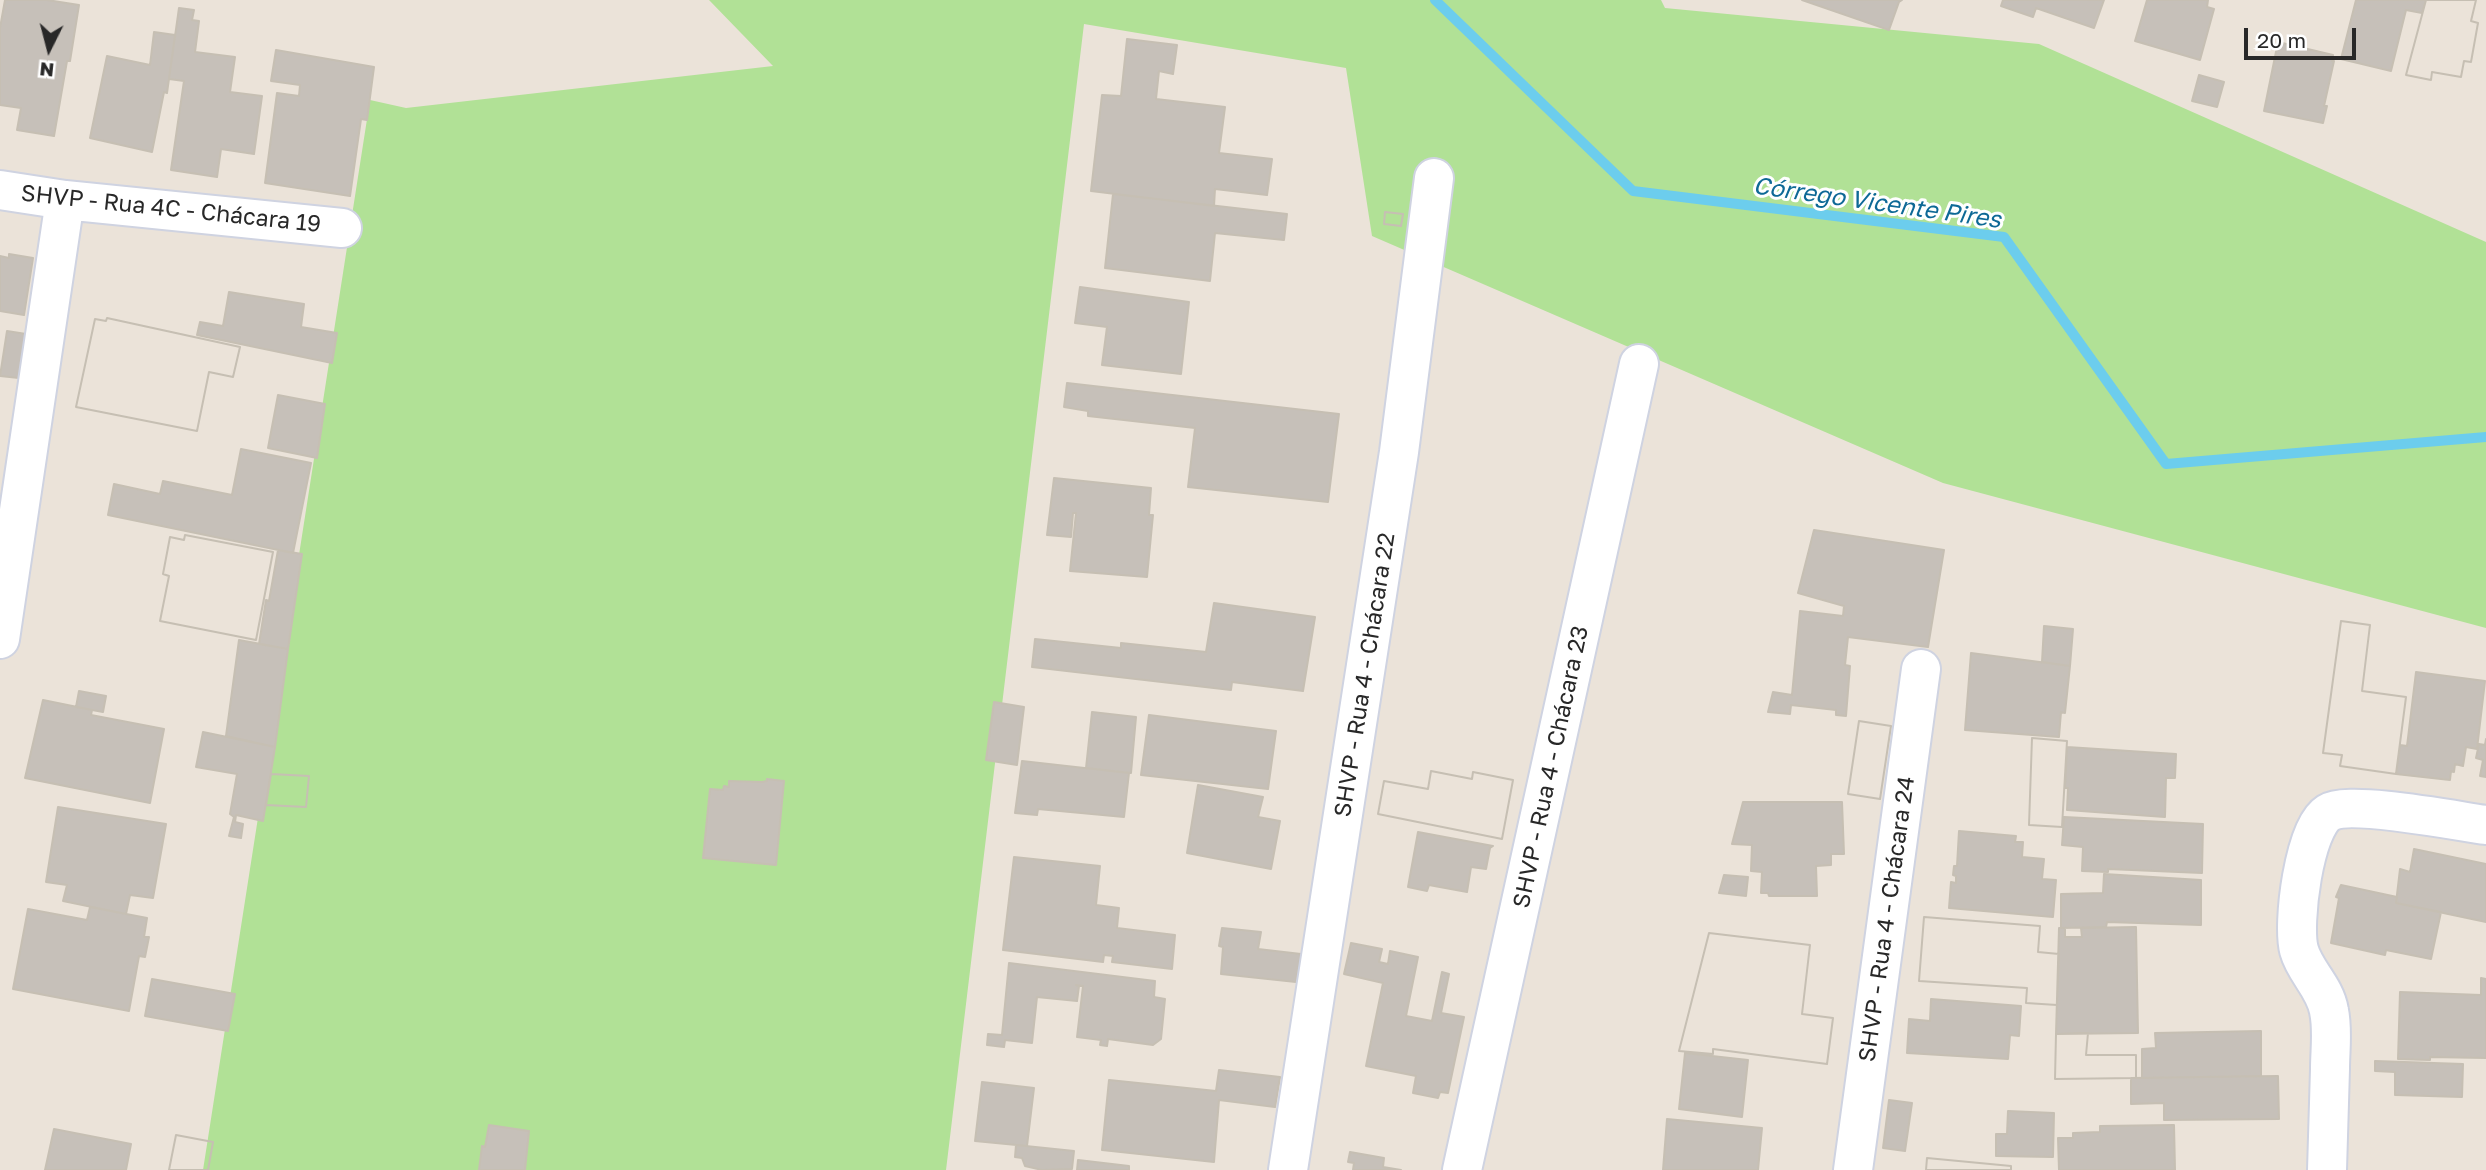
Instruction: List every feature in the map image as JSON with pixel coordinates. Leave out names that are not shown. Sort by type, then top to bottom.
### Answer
[{"type":"street","name":"SHVP - Rua 4 - Chácara 22","points":[[1288,1170],[1399,452],[1434,178]]},
{"type":"street","name":"SHVP - Rua 4C - Chácara 19","points":[[0,190],[65,200],[342,228]]},
{"type":"street","points":[[0,639],[65,200]]},
{"type":"street","name":"SHVP - Rua 4 - Chácara 23","points":[[1462,1170],[1639,364]]},
{"type":"street","name":"SHVP - Rua 4 - Chácara 24","points":[[1853,1170],[1921,669]]},
{"type":"street","points":[[2327,1170],[2331,1037],[2329,1011],[2323,990],[2303,960],[2298,946],[2300,891],[2307,847],[2328,813],[2342,810],[2367,809],[2486,825]]},
{"type":"green space","points":[[709,0],[1661,0],[1665,8],[2039,44],[2486,242],[2486,628],[1943,483],[1372,236],[1346,68],[1084,24],[946,1170],[203,1170],[370,100],[406,108],[773,66]]},
{"type":"building","points":[[5,0],[47,0],[79,5],[54,136],[17,130],[21,108],[0,105],[0,28]]},
{"type":"building","points":[[1802,0],[1902,0],[1889,30]]},
{"type":"building","points":[[2003,0],[2104,0],[2094,28],[2036,8],[2033,17],[2001,6]]},
{"type":"building","points":[[2147,0],[2208,0],[2207,7],[2214,9],[2200,60],[2135,41]]},
{"type":"building","points":[[2356,0],[2426,0],[2422,13],[2406,10],[2391,71],[2341,59]]},
{"type":"building","points":[[2426,0],[2476,0],[2471,21],[2478,23],[2471,62],[2464,61],[2461,77],[2432,72],[2431,80],[2406,75]]},
{"type":"building","points":[[2426,0],[2476,0],[2471,21],[2478,23],[2471,62],[2464,61],[2461,77],[2432,72],[2431,80],[2406,75]]},
{"type":"building","points":[[179,8],[194,10],[192,20],[199,21],[195,52],[235,57],[230,92],[262,96],[254,154],[221,149],[217,177],[171,170],[184,81],[169,79]]},
{"type":"building","points":[[154,32],[175,35],[167,93],[164,92],[152,152],[90,138],[107,56],[150,65]]},
{"type":"building","points":[[1127,39],[1177,45],[1173,74],[1159,71],[1156,99],[1225,107],[1219,153],[1272,159],[1267,195],[1215,189],[1214,206],[1091,191],[1102,95],[1121,96]]},
{"type":"building","points":[[2278,42],[2333,55],[2323,123],[2264,111]]},
{"type":"building","points":[[276,50],[374,67],[367,120],[361,119],[350,196],[265,183],[277,93],[299,96],[300,85],[271,81]]},
{"type":"building","points":[[2199,75],[2224,82],[2217,107],[2192,101]]},
{"type":"building","points":[[1113,194],[1287,214],[1284,240],[1215,233],[1210,281],[1105,268]]},
{"type":"building","points":[[1385,212],[1403,214],[1401,226],[1384,224]]},
{"type":"building","points":[[1385,212],[1403,214],[1401,226],[1384,224]]},
{"type":"building","points":[[9,254],[33,258],[24,315],[0,311],[0,256],[9,258]]},
{"type":"building","points":[[1080,287],[1189,302],[1181,374],[1102,365],[1107,327],[1075,323]]},
{"type":"building","points":[[229,292],[304,304],[301,327],[337,333],[332,363],[197,335],[200,322],[223,326]]},
{"type":"building","points":[[107,318],[240,347],[233,377],[209,372],[197,431],[76,407],[95,319],[106,321]]},
{"type":"building","points":[[107,318],[240,347],[233,377],[209,372],[197,431],[76,407],[95,319],[106,321]]},
{"type":"building","points":[[7,331],[26,334],[19,378],[0,376]]},
{"type":"building","points":[[1067,383],[1339,414],[1328,502],[1188,487],[1195,428],[1088,416],[1088,411],[1064,407]]},
{"type":"building","points":[[278,395],[325,404],[317,458],[268,448]]},
{"type":"building","points":[[241,449],[311,463],[293,553],[108,515],[114,484],[160,494],[163,481],[232,495]]},
{"type":"building","points":[[1054,478],[1151,488],[1149,515],[1153,515],[1147,577],[1070,571],[1076,513],[1073,513],[1071,537],[1047,535]]},
{"type":"building","points":[[1814,530],[1944,550],[1928,647],[1848,637],[1845,665],[1850,666],[1846,716],[1836,715],[1836,710],[1791,705],[1790,714],[1768,712],[1773,692],[1792,695],[1800,611],[1843,616],[1844,606],[1798,593]]},
{"type":"building","points":[[185,535],[273,552],[256,640],[160,621],[169,576],[163,574],[170,537],[184,540]]},
{"type":"building","points":[[185,535],[273,552],[256,640],[160,621],[169,576],[163,574],[170,537],[184,540]]},
{"type":"building","points":[[278,550],[302,554],[288,649],[259,644]]},
{"type":"building","points":[[1214,603],[1315,617],[1303,691],[1232,682],[1231,690],[1032,667],[1035,639],[1121,648],[1121,643],[1206,652]]},
{"type":"building","points":[[2341,621],[2370,625],[2362,691],[2406,697],[2396,774],[2340,766],[2342,755],[2323,753]]},
{"type":"building","points":[[2341,621],[2370,625],[2362,691],[2406,697],[2396,774],[2340,766],[2342,755],[2323,753]]},
{"type":"building","points":[[2044,626],[2073,629],[2070,666],[2042,662]]},
{"type":"building","points":[[239,640],[288,649],[275,747],[226,736]]},
{"type":"building","points":[[1971,653],[2070,666],[2065,713],[2061,712],[2059,737],[1965,730]]},
{"type":"building","points":[[2416,672],[2485,681],[2477,749],[2466,747],[2463,766],[2455,764],[2450,780],[2396,774],[2400,745],[2407,746]]},
{"type":"building","points":[[79,691],[106,696],[103,712],[76,707]]},
{"type":"building","points":[[43,700],[92,710],[91,715],[164,729],[150,803],[25,778]]},
{"type":"building","points":[[994,702],[1024,707],[1017,765],[986,760]]},
{"type":"building","points":[[1092,712],[1136,717],[1131,773],[1086,768]]},
{"type":"building","points":[[1149,715],[1276,731],[1268,789],[1141,775]]},
{"type":"building","points":[[1859,721],[1891,726],[1880,799],[1848,794]]},
{"type":"building","points":[[1859,721],[1891,726],[1880,799],[1848,794]]},
{"type":"building","points":[[203,732],[275,747],[263,821],[236,815],[235,822],[243,824],[241,838],[229,836],[234,817],[230,814],[237,774],[196,767]]},
{"type":"building","points":[[2032,738],[2067,741],[2062,827],[2029,825]]},
{"type":"building","points":[[2032,738],[2067,741],[2062,827],[2029,825]]},
{"type":"building","points":[[2486,739],[2486,777],[2480,776],[2483,760],[2476,758],[2479,744],[2485,745]]},
{"type":"building","points":[[2067,747],[2176,754],[2175,778],[2166,778],[2165,817],[2067,810]]},
{"type":"building","points":[[1022,761],[1129,773],[1124,817],[1038,809],[1037,815],[1015,813]]},
{"type":"building","points":[[1431,771],[1472,779],[1473,772],[1513,780],[1502,839],[1378,814],[1384,781],[1428,789]]},
{"type":"building","points":[[1431,771],[1472,779],[1473,772],[1513,780],[1502,839],[1378,814],[1384,781],[1428,789]]},
{"type":"building","points":[[271,774],[309,776],[306,807],[266,805]]},
{"type":"building","points":[[271,774],[309,776],[306,807],[266,805]]},
{"type":"building","points":[[767,779],[784,781],[776,865],[703,858],[710,789],[723,790],[724,786],[729,787],[729,781],[762,782]]},
{"type":"building","points":[[1198,785],[1263,797],[1258,817],[1280,821],[1271,869],[1187,853]]},
{"type":"building","points":[[1743,802],[1842,802],[1844,854],[1831,854],[1831,865],[1816,866],[1817,896],[1769,896],[1768,893],[1761,893],[1762,872],[1751,871],[1752,845],[1732,844]]},
{"type":"building","points":[[58,807],[166,824],[153,898],[130,895],[126,914],[63,901],[67,885],[46,882]]},
{"type":"building","points":[[2064,817],[2203,824],[2202,873],[2108,869],[2108,872],[2082,871],[2083,847],[2062,845]]},
{"type":"building","points":[[1959,831],[2016,836],[2015,842],[2023,842],[2022,857],[2044,859],[2042,879],[2056,880],[2053,917],[1949,908],[1951,882],[1956,883],[1956,876],[1953,875],[1954,866],[1957,866]]},
{"type":"building","points":[[1418,832],[1493,846],[1490,848],[1486,869],[1471,867],[1467,892],[1429,885],[1427,891],[1408,887]]},
{"type":"building","points":[[2414,849],[2486,864],[2486,922],[2396,903],[2400,869],[2410,872]]},
{"type":"building","points":[[1014,857],[1100,866],[1096,905],[1119,908],[1117,928],[1175,935],[1172,969],[1112,962],[1113,956],[1104,955],[1103,962],[1003,950]]},
{"type":"building","points":[[2104,874],[2201,880],[2201,925],[2107,922],[2106,927],[2061,928],[2061,894],[2103,893]]},
{"type":"building","points":[[1724,875],[1748,877],[1746,896],[1719,893]]},
{"type":"building","points":[[2341,885],[2397,897],[2396,903],[2441,912],[2431,959],[2386,950],[2385,955],[2331,943],[2339,898],[2336,897]]},
{"type":"building","points":[[90,907],[147,918],[144,937],[149,937],[145,957],[139,956],[129,1011],[13,989],[28,909],[87,920]]},
{"type":"building","points":[[1924,917],[2040,926],[2038,952],[2059,954],[2057,1005],[2026,1003],[2027,988],[1919,981]]},
{"type":"building","points":[[1924,917],[2040,926],[2038,952],[2059,954],[2057,1005],[2026,1003],[2027,988],[1919,981]]},
{"type":"building","points":[[2136,927],[2138,1033],[2056,1034],[2059,928],[2065,928],[2065,937],[2082,937],[2081,928]]},
{"type":"building","points":[[1222,928],[1261,932],[1258,949],[1301,954],[1296,982],[1221,974],[1223,947],[1219,946]]},
{"type":"building","points":[[1709,933],[1810,945],[1802,1014],[1833,1018],[1827,1064],[1713,1049],[1713,1054],[1679,1051]]},
{"type":"building","points":[[1709,933],[1810,945],[1802,1014],[1833,1018],[1827,1064],[1713,1049],[1713,1054],[1679,1051]]},
{"type":"building","points":[[1351,943],[1382,949],[1379,962],[1388,964],[1390,951],[1418,957],[1406,1016],[1432,1021],[1442,972],[1449,974],[1441,1013],[1464,1017],[1448,1093],[1440,1092],[1438,1098],[1413,1093],[1416,1076],[1366,1066],[1383,983],[1344,974]]},
{"type":"building","points":[[1009,963],[1155,981],[1154,997],[1165,999],[1161,1039],[1153,1045],[1108,1039],[1107,1046],[1100,1045],[1101,1040],[1077,1037],[1083,986],[1076,985],[1079,986],[1077,1001],[1037,997],[1032,1043],[1005,1040],[1004,1047],[987,1045],[988,1034],[1002,1035]]},
{"type":"building","points":[[2481,978],[2486,979],[2486,1058],[2398,1059],[2400,992],[2481,995]]},
{"type":"building","points":[[152,979],[235,994],[228,1031],[145,1016]]},
{"type":"building","points":[[1931,999],[2021,1006],[2019,1036],[2010,1035],[2008,1059],[1907,1053],[1909,1019],[1930,1021]]},
{"type":"building","points":[[2261,1031],[2261,1076],[2142,1078],[2142,1049],[2156,1048],[2155,1033]]},
{"type":"building","points":[[2088,1033],[2086,1055],[2136,1055],[2136,1078],[2055,1079],[2056,1034]]},
{"type":"building","points":[[2088,1033],[2086,1055],[2136,1055],[2136,1078],[2055,1079],[2056,1034]]},
{"type":"building","points":[[1685,1053],[1748,1060],[1742,1117],[1679,1109]]},
{"type":"building","points":[[2375,1061],[2463,1064],[2462,1097],[2395,1095],[2395,1072],[2375,1071]]},
{"type":"building","points":[[1219,1070],[1280,1077],[1275,1107],[1219,1100],[1214,1162],[1102,1150],[1109,1080],[1216,1091]]},
{"type":"building","points":[[2278,1076],[2279,1119],[2164,1120],[2164,1103],[2131,1104],[2131,1078]]},
{"type":"building","points":[[982,1082],[1034,1088],[1027,1146],[975,1141]]},
{"type":"building","points":[[1889,1100],[1912,1103],[1905,1151],[1883,1148]]},
{"type":"building","points":[[2008,1111],[2054,1113],[2053,1157],[1996,1156],[1996,1134],[2007,1134]]},
{"type":"building","points":[[1667,1119],[1762,1128],[1758,1170],[1663,1170]]},
{"type":"building","points":[[489,1125],[529,1131],[525,1170],[479,1170],[482,1146],[485,1147]]},
{"type":"building","points":[[2174,1125],[2175,1170],[2059,1170],[2058,1138],[2073,1138],[2073,1133],[2100,1132],[2100,1126]]},
{"type":"building","points":[[54,1129],[131,1144],[126,1170],[45,1170]]},
{"type":"building","points":[[176,1135],[213,1142],[208,1170],[169,1170]]},
{"type":"building","points":[[176,1135],[213,1142],[208,1170],[169,1170]]},
{"type":"building","points":[[1016,1145],[1074,1151],[1072,1169],[1042,1170],[1025,1166],[1022,1158],[1015,1157]]},
{"type":"building","points":[[1350,1152],[1384,1158],[1383,1167],[1401,1170],[1353,1170],[1354,1163],[1348,1162]]},
{"type":"building","points":[[1927,1158],[2011,1166],[2011,1170],[1926,1170]]},
{"type":"building","points":[[1927,1158],[2011,1166],[2011,1170],[1926,1170]]},
{"type":"building","points":[[1078,1160],[1129,1166],[1129,1170],[1077,1170]]},
{"type":"waterway","name":"Córrego Vicente Pires","points":[[1435,0],[1633,191],[2004,237],[2166,464],[2486,437]]}]
